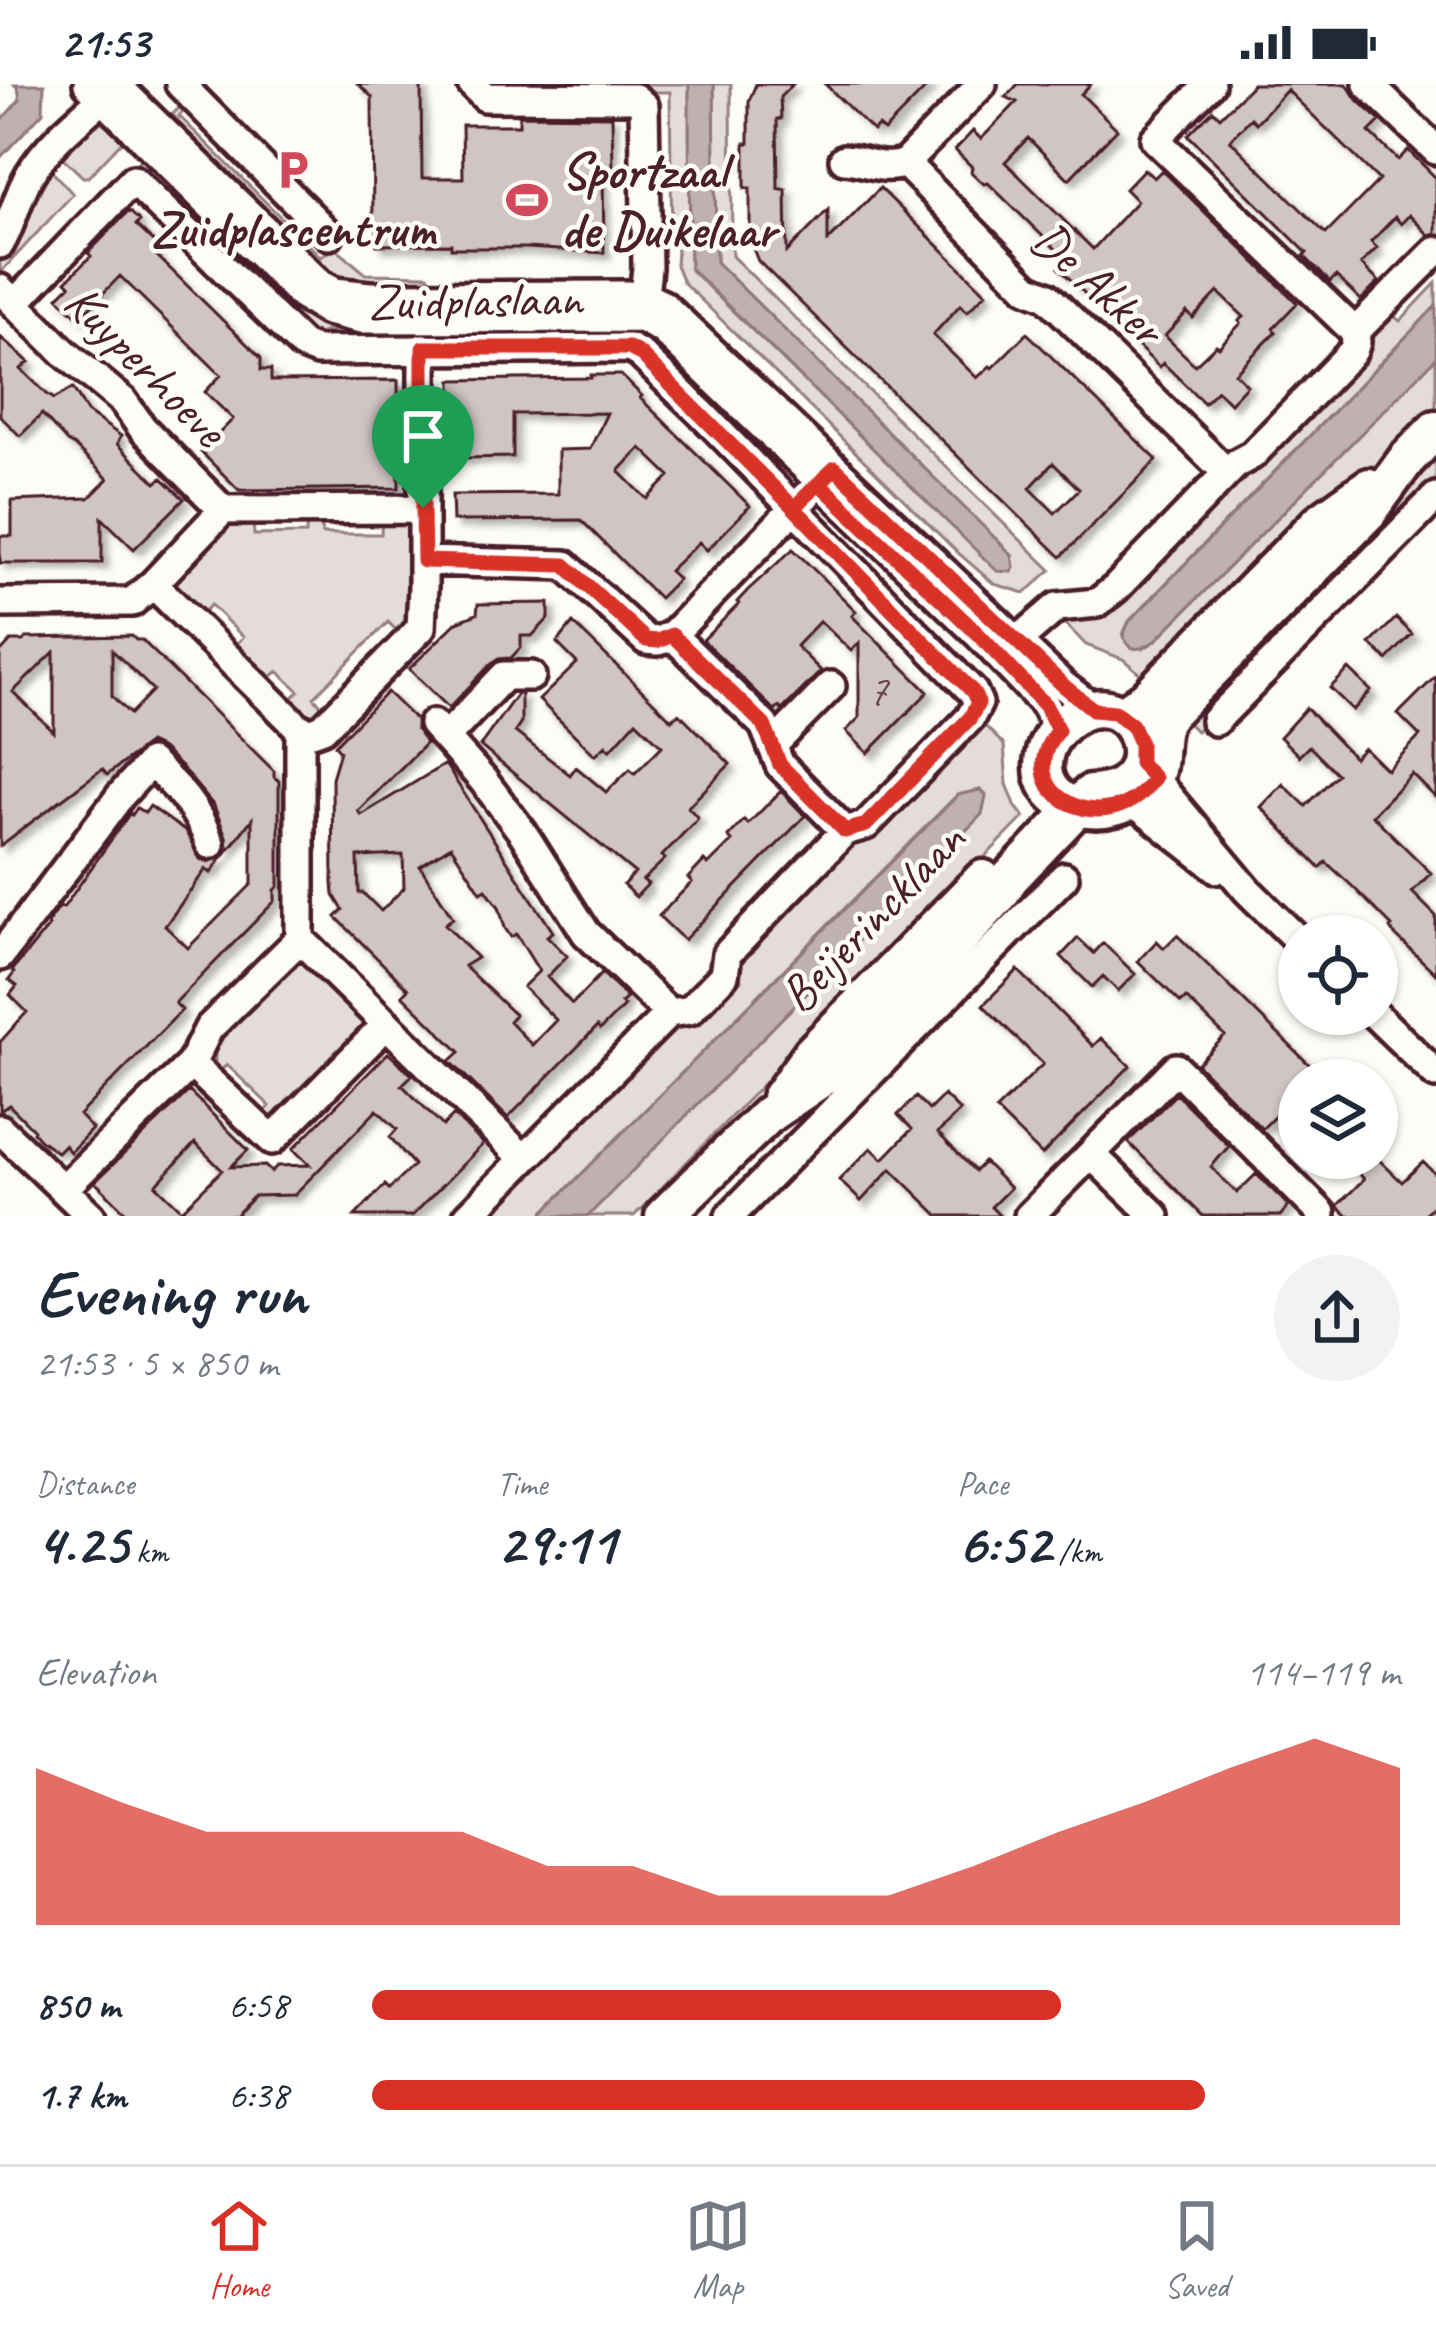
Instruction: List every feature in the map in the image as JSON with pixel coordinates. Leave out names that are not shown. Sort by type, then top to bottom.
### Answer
[{"type":"main road","points":[[1406,460],[1320,521],[1146,699],[1108,713],[1074,717],[1058,730],[1045,752],[1046,777],[1076,803],[1090,794],[1120,787],[1146,769],[1165,717],[1369,511],[1406,460],[1436,429]]},
{"type":"main road","points":[[1108,713],[1139,736],[1146,769]]},
{"type":"main road","name":"Beijerincklaan","points":[[664,1216],[769,1114],[829,1073],[902,1002],[1076,803]]},
{"type":"main road","name":"Beijerincklaan","points":[[769,1114],[812,1053],[983,879],[1076,803]]},
{"type":"street","name":"Zuidplaslaan","points":[[180,84],[329,235]]},
{"type":"street","name":"Zuidplaslaan","points":[[472,84],[484,97],[635,98],[644,106],[643,307]]},
{"type":"street","points":[[844,159],[892,168],[905,163],[982,84]]},
{"type":"street","points":[[1009,649],[1057,607],[1097,603],[1116,588],[1227,473],[1252,455],[1357,342],[1355,332],[1156,139],[1210,84]]},
{"type":"street","points":[[1369,84],[1436,150]]},
{"type":"street","name":"Zuidplaslaan","points":[[108,87],[320,284],[335,292],[663,305],[827,475],[1009,649],[1108,713]]},
{"type":"street","points":[[0,244],[22,191],[47,149],[108,87]]},
{"type":"street","name":"De Akker","points":[[905,163],[1028,288],[1047,296],[1227,473]]},
{"type":"street","name":"Zuidplaslaan","points":[[8,296],[133,180],[302,345],[317,350],[629,348],[640,354],[973,692],[978,703],[970,718],[866,825],[845,831]]},
{"type":"street","points":[[1355,332],[1436,251]]},
{"type":"street","name":"Kuyperhoeve","points":[[8,296],[65,353],[123,401],[143,429],[223,510],[423,508]]},
{"type":"street","points":[[0,603],[132,602],[154,584],[300,729],[323,728],[421,628],[423,348]]},
{"type":"street","points":[[424,561],[565,565],[646,640],[658,641],[672,635],[827,475]]},
{"type":"street","points":[[1215,721],[1436,497]]},
{"type":"street","name":"Kuyperhoeve","points":[[154,584],[223,510]]},
{"type":"street","points":[[468,1216],[669,1013],[690,1010],[724,975],[727,954],[845,831],[780,765],[764,725],[672,635]]},
{"type":"street","name":"Zuidplaslaan","points":[[1009,649],[1058,730]]},
{"type":"street","points":[[530,676],[504,676],[439,730],[523,833],[586,933],[669,1013]]},
{"type":"street","points":[[772,746],[831,686]]},
{"type":"street","points":[[63,1189],[191,1064],[209,1028],[300,939],[300,729]]},
{"type":"street","points":[[0,956],[11,922],[150,763],[200,817],[210,844]]},
{"type":"street","points":[[1146,769],[1278,920]]},
{"type":"street","points":[[730,1216],[1064,877]]},
{"type":"street","points":[[300,939],[524,1159]]},
{"type":"street","points":[[191,1064],[272,1140],[387,1024]]},
{"type":"street","points":[[1396,1035],[1436,1074]]},
{"type":"street","points":[[1029,1216],[1176,1068],[1321,1213]]},
{"type":"street","points":[[0,1129],[92,1216]]},
{"type":"street","points":[[1091,1154],[1155,1216]]},
{"type":"shaded area","points":[[14,84],[44,84],[43,112],[0,158],[0,122],[20,99]]},
{"type":"shaded area","points":[[628,84],[689,84],[690,269],[997,570],[1011,572],[1012,555],[716,262],[714,84],[731,84],[732,256],[1051,570],[1025,593],[994,584],[957,552],[683,282],[672,243],[670,92],[625,92]]},
{"type":"shaded area","points":[[689,84],[714,84],[716,262],[1012,555],[1011,572],[997,571],[690,268]]},
{"type":"shaded area","points":[[186,101],[190,104],[179,116],[321,257],[334,247],[366,274],[428,275],[432,290],[341,286],[170,129],[178,120],[172,115]]},
{"type":"shaded area","points":[[104,117],[128,135],[83,177],[58,153]]},
{"type":"shaded area","points":[[148,152],[290,292],[432,323],[432,338],[391,338],[384,331],[323,332],[316,339],[298,328],[298,315],[257,275],[249,274],[252,270],[174,193],[161,193],[134,167]]},
{"type":"shaded area","points":[[46,165],[73,194],[0,273],[0,251]]},
{"type":"shaded area","points":[[1436,283],[1436,306],[1129,621],[1123,635],[1143,649],[1155,641],[1436,358],[1436,409],[1144,677],[1123,659],[1086,645],[1060,618],[1119,603],[1362,363],[1372,330],[1389,312],[1400,321]]},
{"type":"shaded area","points":[[1436,306],[1436,358],[1155,641],[1141,648],[1129,645],[1123,635],[1129,622]]},
{"type":"shaded area","points":[[459,323],[649,329],[802,481],[796,494],[660,360],[459,337]]},
{"type":"shaded area","points":[[1436,450],[1436,487],[1196,731],[1180,715]]},
{"type":"shaded area","points":[[382,517],[399,517],[417,535],[418,615],[403,637],[388,622],[314,697],[327,713],[322,718],[303,719],[287,704],[299,691],[278,671],[265,682],[232,649],[243,637],[211,605],[199,616],[176,594],[176,574],[232,518],[253,519],[254,535],[306,534],[307,518],[321,518],[322,534],[381,534]]},
{"type":"shaded area","points":[[980,721],[1004,745],[1007,784],[1024,817],[634,1216],[588,1216],[982,814],[986,796],[981,790],[957,795],[540,1216],[481,1216],[680,1020],[698,1025],[741,980],[737,965],[774,923]]},
{"type":"shaded area","points":[[980,790],[986,795],[982,814],[588,1216],[540,1216],[958,795]]},
{"type":"shaded area","points":[[298,957],[309,958],[368,1016],[368,1032],[281,1122],[263,1123],[259,1118],[270,1106],[227,1065],[215,1075],[215,1032]]},
{"type":"building","points":[[358,84],[421,84],[422,178],[463,178],[462,125],[519,125],[519,115],[612,116],[613,169],[603,172],[604,253],[451,248],[451,244],[377,245],[372,97]]},
{"type":"building","points":[[756,84],[793,84],[780,97],[781,119],[777,119],[778,189],[786,189],[787,252],[828,210],[828,241],[880,188],[986,293],[967,312],[960,305],[933,335],[977,378],[1027,333],[1157,460],[1061,557],[758,261],[750,241],[750,188],[745,188],[749,101]],"holes":[[[1053,463],[1079,489],[1055,513],[1030,488]]]},
{"type":"building","points":[[825,84],[930,84],[884,131],[878,126],[873,131]]},
{"type":"building","points":[[1018,84],[1091,84],[1081,94],[1117,129],[1069,179],[1028,138],[1005,162],[1093,249],[1137,201],[1125,189],[1144,169],[1154,178],[1162,170],[1297,303],[1235,373],[1247,385],[1230,403],[1217,390],[1204,403],[1163,363],[1159,367],[1059,268],[1064,257],[971,172],[972,167],[955,150],[973,131],[981,139],[1017,102],[1006,97]],"holes":[[[1218,292],[1244,317],[1219,347],[1195,365],[1165,336],[1187,312],[1193,318]]]},
{"type":"building","points":[[1253,84],[1347,84],[1380,121],[1369,132],[1398,160],[1408,150],[1436,178],[1436,233],[1429,235],[1409,215],[1401,224],[1395,217],[1371,242],[1377,248],[1361,264],[1379,282],[1361,300],[1336,276],[1330,282],[1304,256],[1307,253],[1188,135],[1213,110],[1220,117]],"holes":[[[1287,90],[1379,180],[1326,234],[1230,140],[1251,118],[1256,123]]]},
{"type":"building","points":[[129,211],[158,246],[153,252],[261,358],[261,370],[271,370],[271,381],[398,380],[399,488],[239,490],[201,452],[233,419],[205,392],[221,375],[120,276],[79,318],[58,297],[70,285],[66,281],[91,256],[88,253]]},
{"type":"building","points":[[0,337],[29,362],[21,369],[47,394],[54,399],[73,388],[87,412],[121,436],[117,444],[156,483],[162,478],[184,499],[134,549],[102,518],[102,563],[0,563],[0,536],[12,536],[12,501],[89,498],[108,479],[42,414],[20,436],[0,416]]},
{"type":"building","points":[[621,375],[750,506],[707,550],[699,542],[669,571],[678,579],[659,598],[581,520],[453,521],[452,495],[558,494],[558,450],[590,449],[607,413],[513,414],[513,457],[463,458],[463,419],[452,419],[452,380]],"holes":[[[641,448],[670,476],[647,499],[619,471]]]},
{"type":"building","points":[[793,549],[928,692],[868,753],[846,731],[859,718],[859,643],[851,651],[820,621],[796,646],[821,671],[782,710],[775,711],[703,640]]},
{"type":"building","points":[[549,603],[549,618],[532,636],[521,636],[521,647],[511,658],[492,663],[449,708],[409,669],[457,622],[477,614],[478,604]]},
{"type":"building","points":[[1396,618],[1412,634],[1387,660],[1370,644]]},
{"type":"building","points":[[573,623],[672,720],[679,713],[730,764],[688,807],[698,818],[643,880],[648,884],[636,897],[623,885],[635,873],[480,746],[521,694],[521,723],[515,732],[570,775],[576,767],[606,792],[630,769],[635,773],[662,746],[636,721],[610,750],[606,745],[595,755],[539,700],[577,663],[557,643]]},
{"type":"building","points":[[132,636],[142,640],[279,781],[275,901],[175,1003],[182,1010],[79,1115],[92,1129],[70,1152],[64,1145],[57,1152],[40,1140],[9,1105],[0,1111],[0,1042],[27,1012],[10,995],[17,986],[9,980],[12,971],[130,813],[137,808],[145,813],[150,806],[186,832],[200,859],[208,862],[223,856],[211,873],[206,869],[165,926],[188,948],[252,884],[252,819],[225,854],[227,839],[214,806],[182,768],[149,743],[107,775],[102,769],[0,846],[0,653],[11,641]],"holes":[[[112,650],[153,690],[130,714],[112,696]],[[54,652],[54,732],[13,692]]]},
{"type":"building","points":[[1349,669],[1371,691],[1353,710],[1330,688]]},
{"type":"building","points":[[1436,676],[1436,798],[1412,774],[1372,815],[1431,873],[1412,892],[1436,916],[1436,974],[1398,938],[1398,915],[1381,915],[1326,862],[1320,868],[1261,807],[1283,784],[1306,806],[1337,774],[1309,746],[1299,756],[1280,737],[1306,708],[1354,758],[1364,748],[1387,770],[1420,736],[1398,714]]},
{"type":"building","points":[[387,692],[416,720],[426,743],[358,811],[361,815],[445,764],[553,932],[547,936],[567,956],[547,977],[572,1004],[602,973],[627,998],[508,1118],[450,1061],[460,1052],[402,995],[408,989],[336,917],[343,910],[333,884],[332,778],[340,751],[335,745]],"holes":[[[451,846],[481,892],[486,889],[499,907],[505,928],[511,937],[516,934],[539,971],[523,987],[556,1020],[532,1045],[509,1021],[515,1015],[464,966],[477,958],[445,924],[453,918],[420,866]],[[403,855],[404,888],[381,911],[359,893],[358,857]]]},
{"type":"building","points":[[781,791],[805,816],[684,940],[659,916],[692,882],[688,878],[704,861],[708,865],[732,841],[728,837],[744,820],[748,824]]},
{"type":"building","points":[[1177,935],[1304,1059],[1278,1059],[1278,1113],[1262,1129],[1197,1064],[1225,1036],[1186,998],[1181,1003],[1138,961],[1157,941],[1164,948]]},
{"type":"building","points":[[1078,938],[1094,953],[1103,943],[1135,974],[1118,991],[1103,976],[1092,987],[1061,956]]},
{"type":"building","points":[[1018,970],[1093,1046],[1101,1038],[1130,1066],[1042,1155],[996,1110],[1043,1064],[983,1005]]},
{"type":"building","points":[[388,1053],[412,1075],[402,1085],[443,1126],[454,1115],[483,1144],[412,1216],[355,1216],[385,1185],[389,1189],[414,1165],[390,1137],[397,1129],[377,1110],[294,1195],[254,1196],[235,1216],[130,1216],[95,1182],[189,1091],[248,1150],[231,1167],[265,1166],[271,1172],[277,1166],[310,1165],[293,1149]],"holes":[[[195,1143],[222,1170],[182,1210],[156,1185]]]},
{"type":"building","points":[[1176,1094],[1229,1146],[1211,1167],[1237,1193],[1256,1174],[1289,1206],[1280,1216],[1203,1216],[1128,1142]]},
{"type":"building","points":[[944,1095],[960,1111],[938,1133],[975,1171],[984,1162],[1010,1188],[991,1207],[1000,1216],[939,1216],[891,1169],[861,1201],[839,1180],[871,1148],[883,1159],[912,1129],[898,1115],[916,1097],[929,1110]]},
{"type":"building","points":[[1423,1162],[1436,1175],[1436,1203],[1422,1216],[1348,1216],[1337,1206],[1364,1179],[1402,1182]]},
{"type":"place","name":"Zuidplascentrum","points":[[293,170]]},
{"type":"place","name":"Sportzaal de Duikelaar","points":[[527,200]]},
{"type":"route","points":[[423,508],[423,348],[629,348],[794,508],[807,495],[819,483],[835,468],[1064,686],[1094,710],[1115,712],[1132,725],[1139,736],[1140,763],[1154,778],[1132,801],[1105,811],[1078,807],[1058,797],[1044,769],[1045,752],[1058,730],[1045,705],[978,634],[819,483],[794,508],[973,692],[978,703],[970,718],[866,825],[845,831],[780,765],[764,725],[672,635],[646,640],[565,565],[424,561],[423,508]]}]
